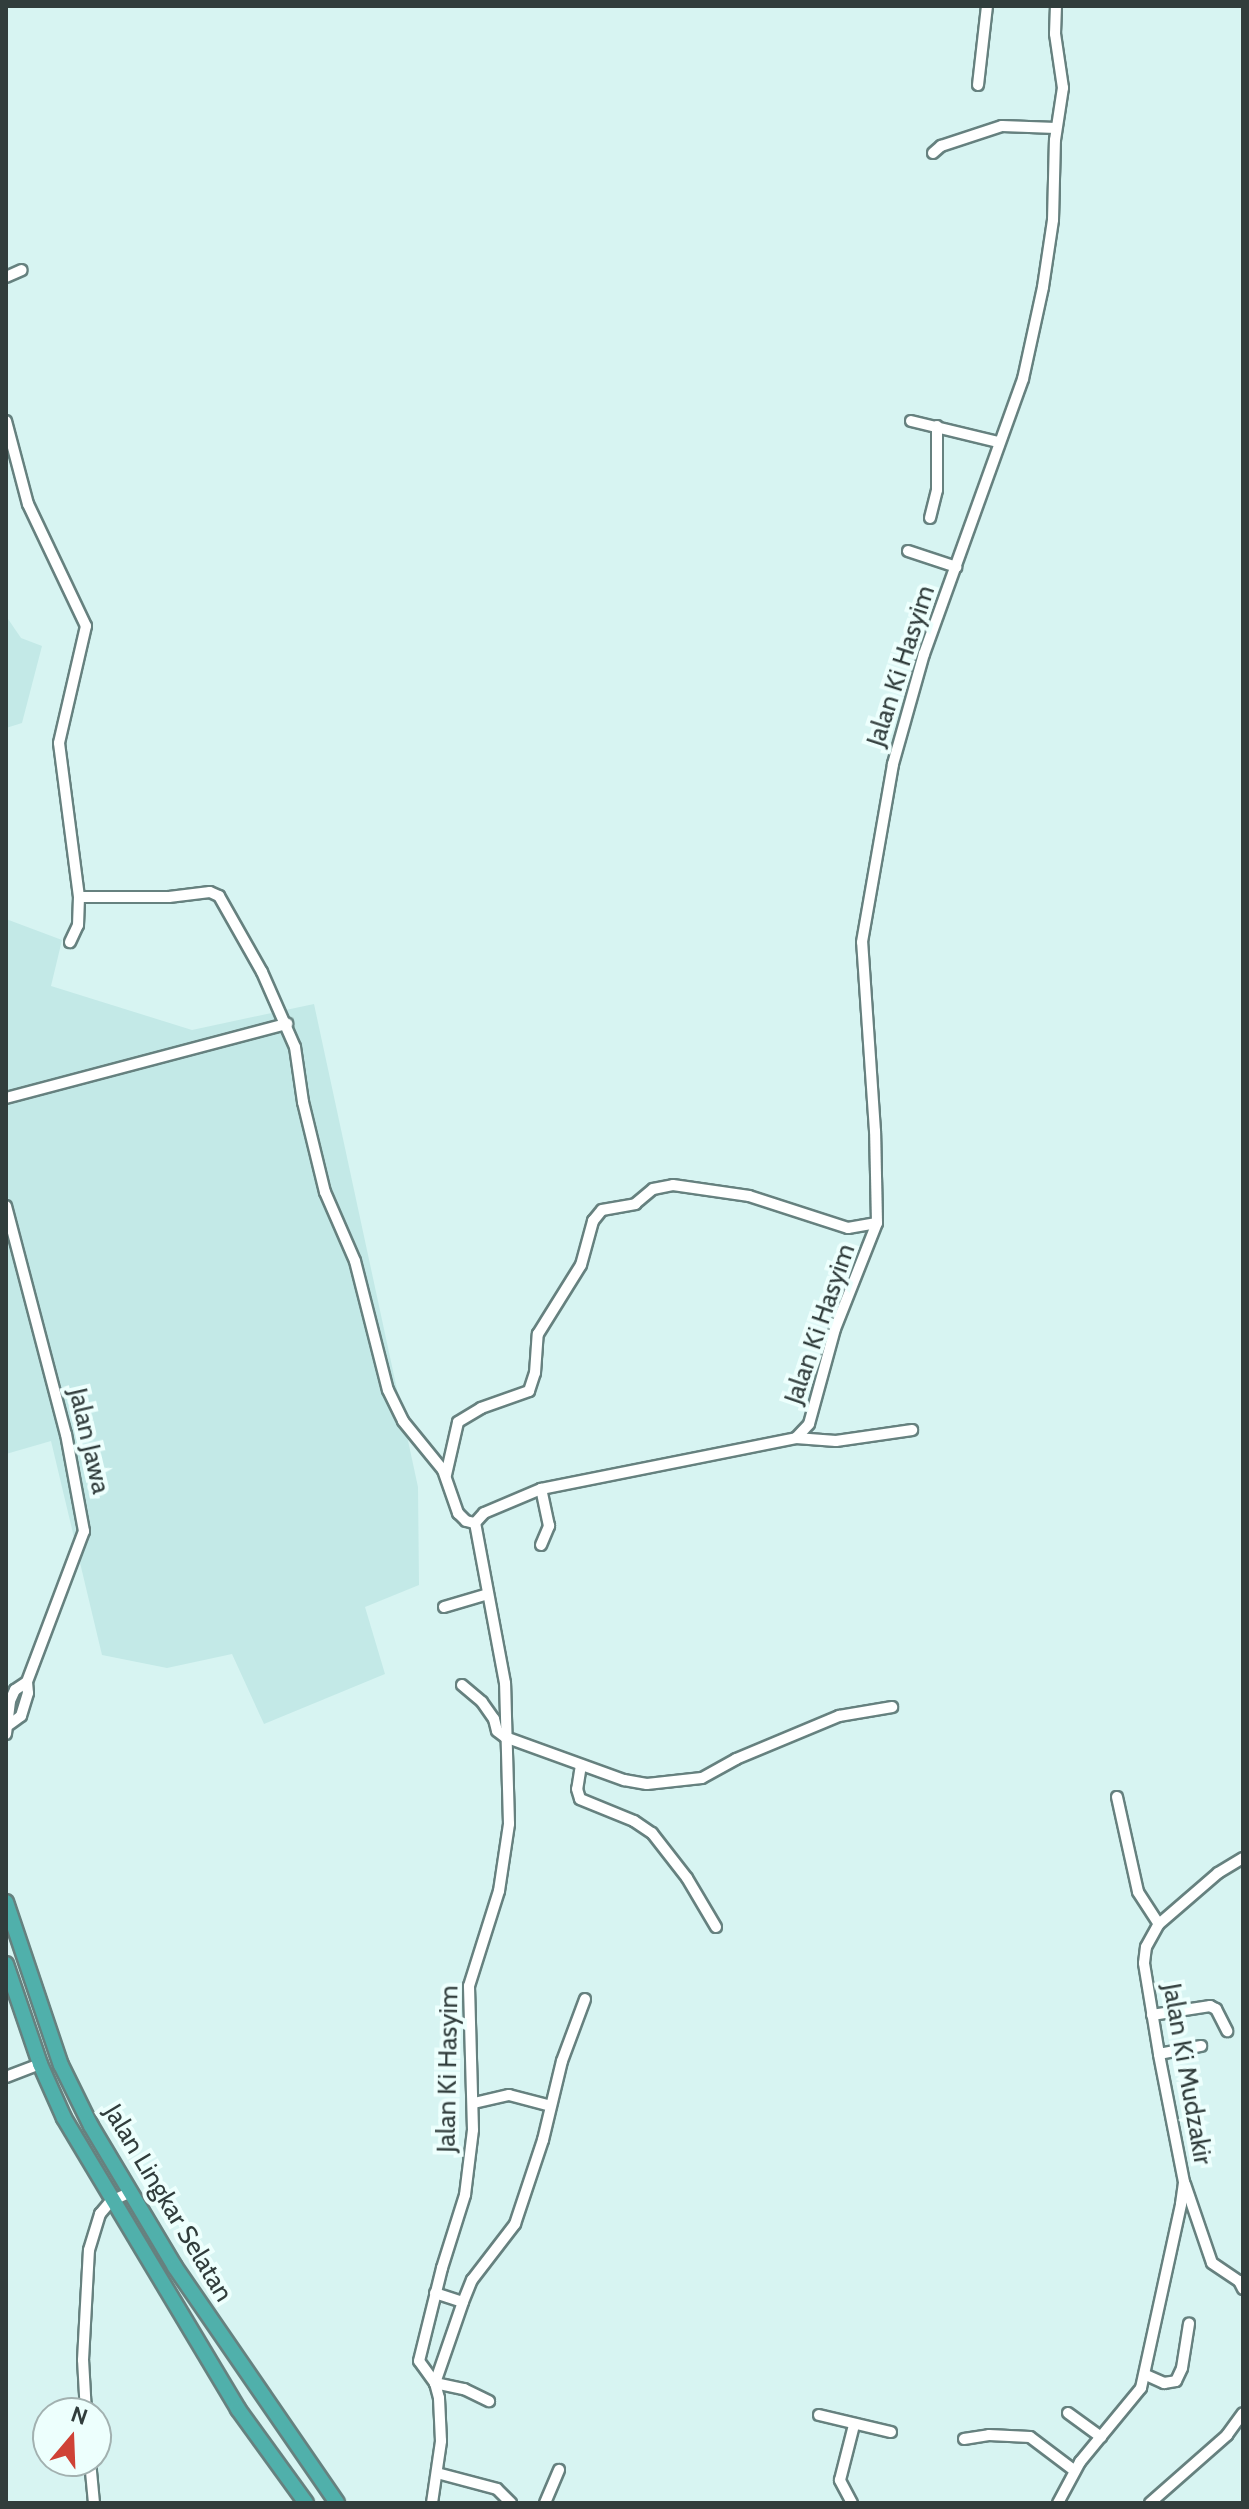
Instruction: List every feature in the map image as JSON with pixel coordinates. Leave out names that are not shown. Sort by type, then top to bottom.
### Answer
[{"type":"highway","name":"Jalan Lingkar Selatan","points":[[6,1902],[61,2065],[91,2126],[175,2267],[337,2503]]},
{"type":"highway","name":"Jalan Lingkar Selatan","points":[[6,1964],[40,2064],[64,2118],[238,2409],[306,2503]]},
{"type":"street","points":[[978,85],[987,6]]},
{"type":"street","name":"Jalan Ki Hasyim","points":[[432,2503],[441,2441],[435,2383],[419,2361],[435,2293],[465,2195],[473,2146],[474,2103],[469,1986],[499,1891],[509,1824],[505,1683],[475,1523],[484,1513],[541,1489],[796,1438],[809,1424],[835,1329],[877,1223],[864,925],[906,707],[1023,379],[1043,287],[1054,210],[1056,128],[1063,88],[1055,34],[1056,6]]},
{"type":"street","points":[[933,153],[946,144],[1002,126],[1056,128]]},
{"type":"street","points":[[6,277],[22,270]]},
{"type":"street","points":[[6,421],[28,504],[86,626],[59,743],[79,897],[78,925],[70,942]]},
{"type":"street","points":[[911,421],[998,442]]},
{"type":"street","points":[[930,518],[937,490],[937,426]]},
{"type":"street","points":[[908,551],[956,567]]},
{"type":"street","points":[[79,897],[215,893],[287,1024],[300,1068],[303,1102],[325,1192],[355,1261],[388,1390],[403,1421],[446,1478],[458,1513],[466,1521],[475,1523]]},
{"type":"street","points":[[6,1098],[287,1024]]},
{"type":"street","points":[[446,1478],[452,1436],[458,1422],[481,1408],[529,1391],[535,1373],[538,1334],[581,1265],[593,1221],[602,1210],[635,1204],[653,1189],[673,1185],[749,1196],[848,1228],[877,1223]]},
{"type":"street","name":"Jalan Jawa","points":[[6,1206],[66,1434],[84,1518],[82,1543],[27,1682],[28,1693],[21,1716],[8,1729]]},
{"type":"street","points":[[796,1438],[836,1441],[912,1430]]},
{"type":"street","points":[[541,1489],[549,1526],[541,1545]]},
{"type":"street","points":[[444,1607],[488,1594]]},
{"type":"street","points":[[462,1685],[482,1702],[494,1719],[497,1731],[505,1737],[636,1782],[687,1782],[839,1716],[892,1707]]},
{"type":"street","points":[[581,1765],[577,1789],[580,1799],[634,1821],[652,1833],[687,1878],[716,1927]]},
{"type":"street","points":[[1117,1797],[1138,1892],[1159,1924]]},
{"type":"street","name":"Jalan Ki Mudzakir","points":[[1058,2503],[1075,2471],[1138,2394],[1146,2375],[1184,2182],[1152,2015],[1144,1954],[1159,1924],[1218,1873],[1243,1858]]},
{"type":"street","points":[[489,2401],[464,2389],[435,2383],[472,2280],[520,2214],[562,2061],[585,1999]]},
{"type":"street","points":[[1152,2015],[1210,2006],[1216,2009],[1227,2031]]},
{"type":"street","points":[[1159,2054],[1201,2046]]},
{"type":"street","points":[[6,2077],[40,2064]]},
{"type":"street","points":[[474,2103],[509,2095],[551,2106]]},
{"type":"street","points":[[1184,2182],[1212,2263],[1239,2281],[1243,2289]]},
{"type":"street","points":[[85,2397],[86,2279],[100,2214],[111,2201],[131,2192]]},
{"type":"street","points":[[435,2293],[463,2302]]},
{"type":"street","points":[[1146,2375],[1164,2383],[1176,2381],[1182,2368],[1189,2324]]},
{"type":"street","points":[[1068,2413],[1101,2437]]},
{"type":"street","points":[[1150,2503],[1227,2435],[1243,2413]]},
{"type":"street","points":[[819,2415],[891,2432]]},
{"type":"street","points":[[852,2503],[840,2480],[854,2425]]},
{"type":"street","points":[[964,2439],[989,2435],[1030,2437],[1075,2471]]},
{"type":"street","points":[[545,2503],[559,2470]]},
{"type":"street","points":[[437,2473],[490,2486],[511,2503]]},
{"type":"street","points":[[92,2477],[94,2503]]},
{"type":"shaded area","points":[[6,616],[21,638],[42,646],[22,723],[6,728]]},
{"type":"shaded area","points":[[6,919],[62,940],[51,986],[192,1030],[314,1004],[418,1487],[419,1585],[365,1607],[385,1674],[264,1724],[232,1654],[167,1668],[102,1655],[51,1441],[6,1454]]}]
